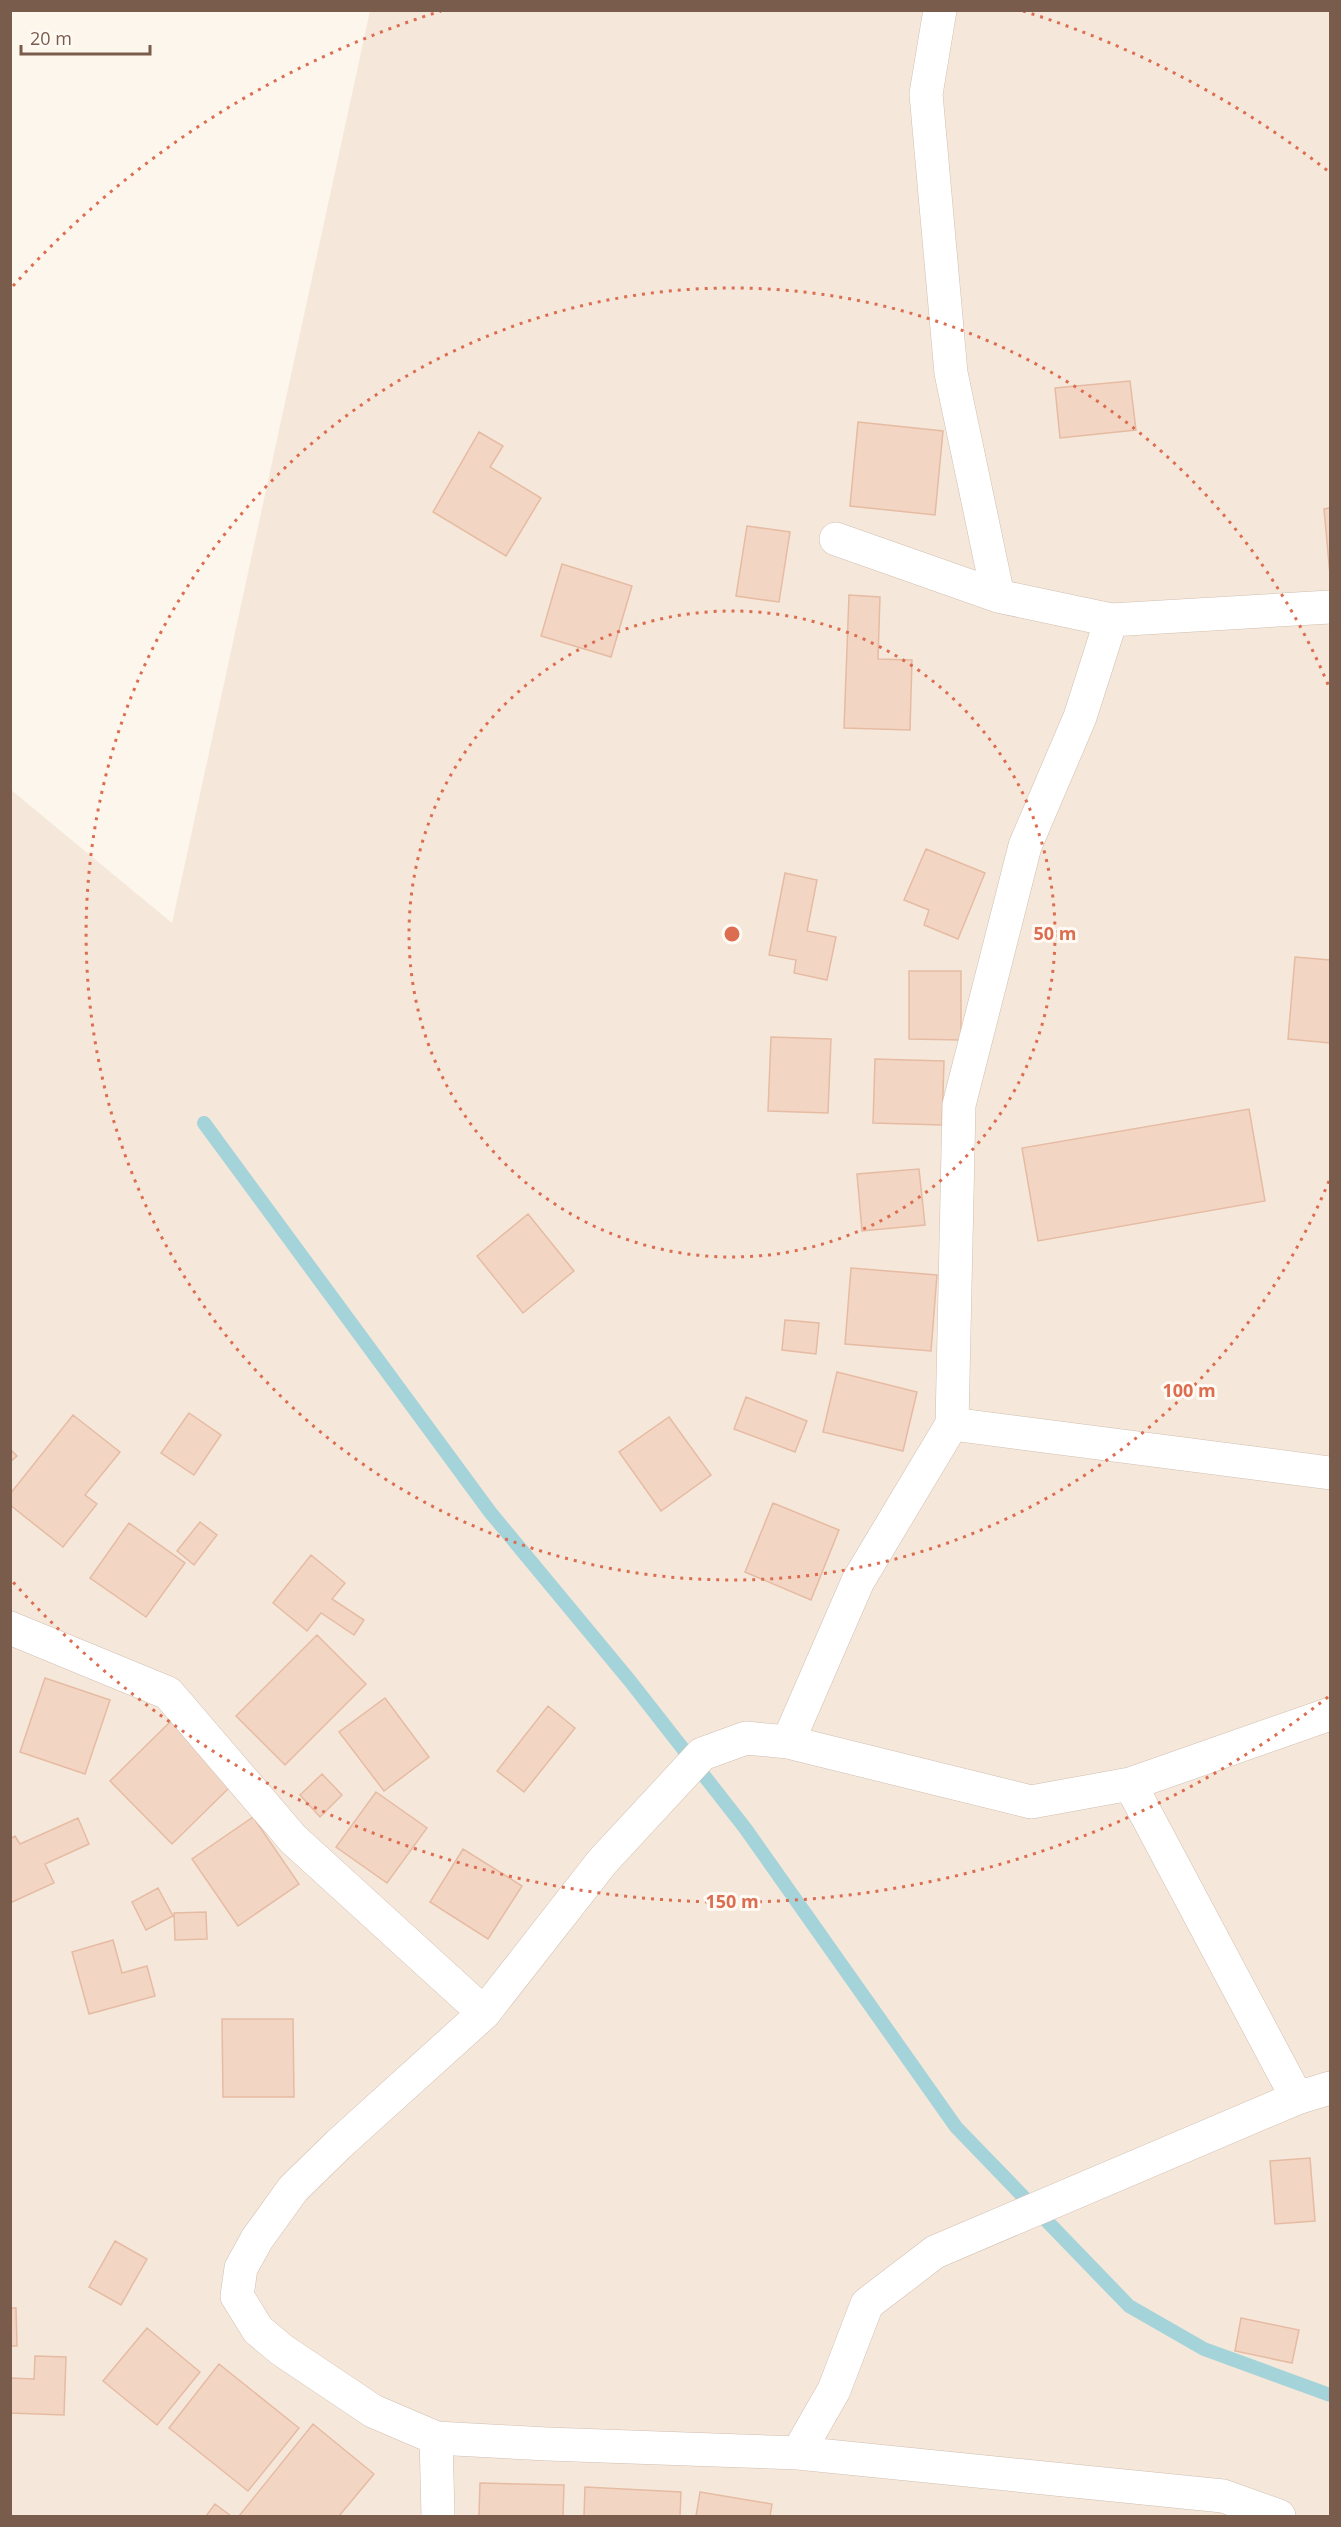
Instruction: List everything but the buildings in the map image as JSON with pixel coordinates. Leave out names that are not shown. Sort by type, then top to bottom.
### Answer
[{"type":"street","points":[[940,10],[926,94],[951,373],[998,596]]},
{"type":"street","points":[[836,539],[998,596],[1111,620],[1330,607]]},
{"type":"street","points":[[788,1742],[858,1581],[952,1424],[959,1105],[1024,846],[1080,717],[1111,620]]},
{"type":"street","points":[[952,1424],[1330,1473]]},
{"type":"street","points":[[10,1628],[168,1693],[293,1839],[484,2013]]},
{"type":"street","points":[[1279,2517],[1223,2496],[798,2453],[436,2438],[373,2411],[282,2350],[258,2330],[237,2296],[242,2268],[257,2239],[292,2189],[484,2013],[602,1862],[702,1754],[746,1738],[788,1742],[1030,1802],[1130,1784],[1330,1714]]},
{"type":"street","points":[[1130,1784],[1297,2098]]},
{"type":"street","points":[[798,2453],[834,2390],[867,2304],[934,2252],[1297,2098],[1330,2088]]},
{"type":"street","points":[[436,2438],[438,2517]]},
{"type":"shaded area","points":[[370,11],[1330,11],[1330,2516],[11,2516],[10,789],[172,923]]},
{"type":"waterway","points":[[204,1123],[490,1512],[630,1681],[745,1828],[956,2127],[1129,2306],[1204,2349],[1330,2395]]}]
